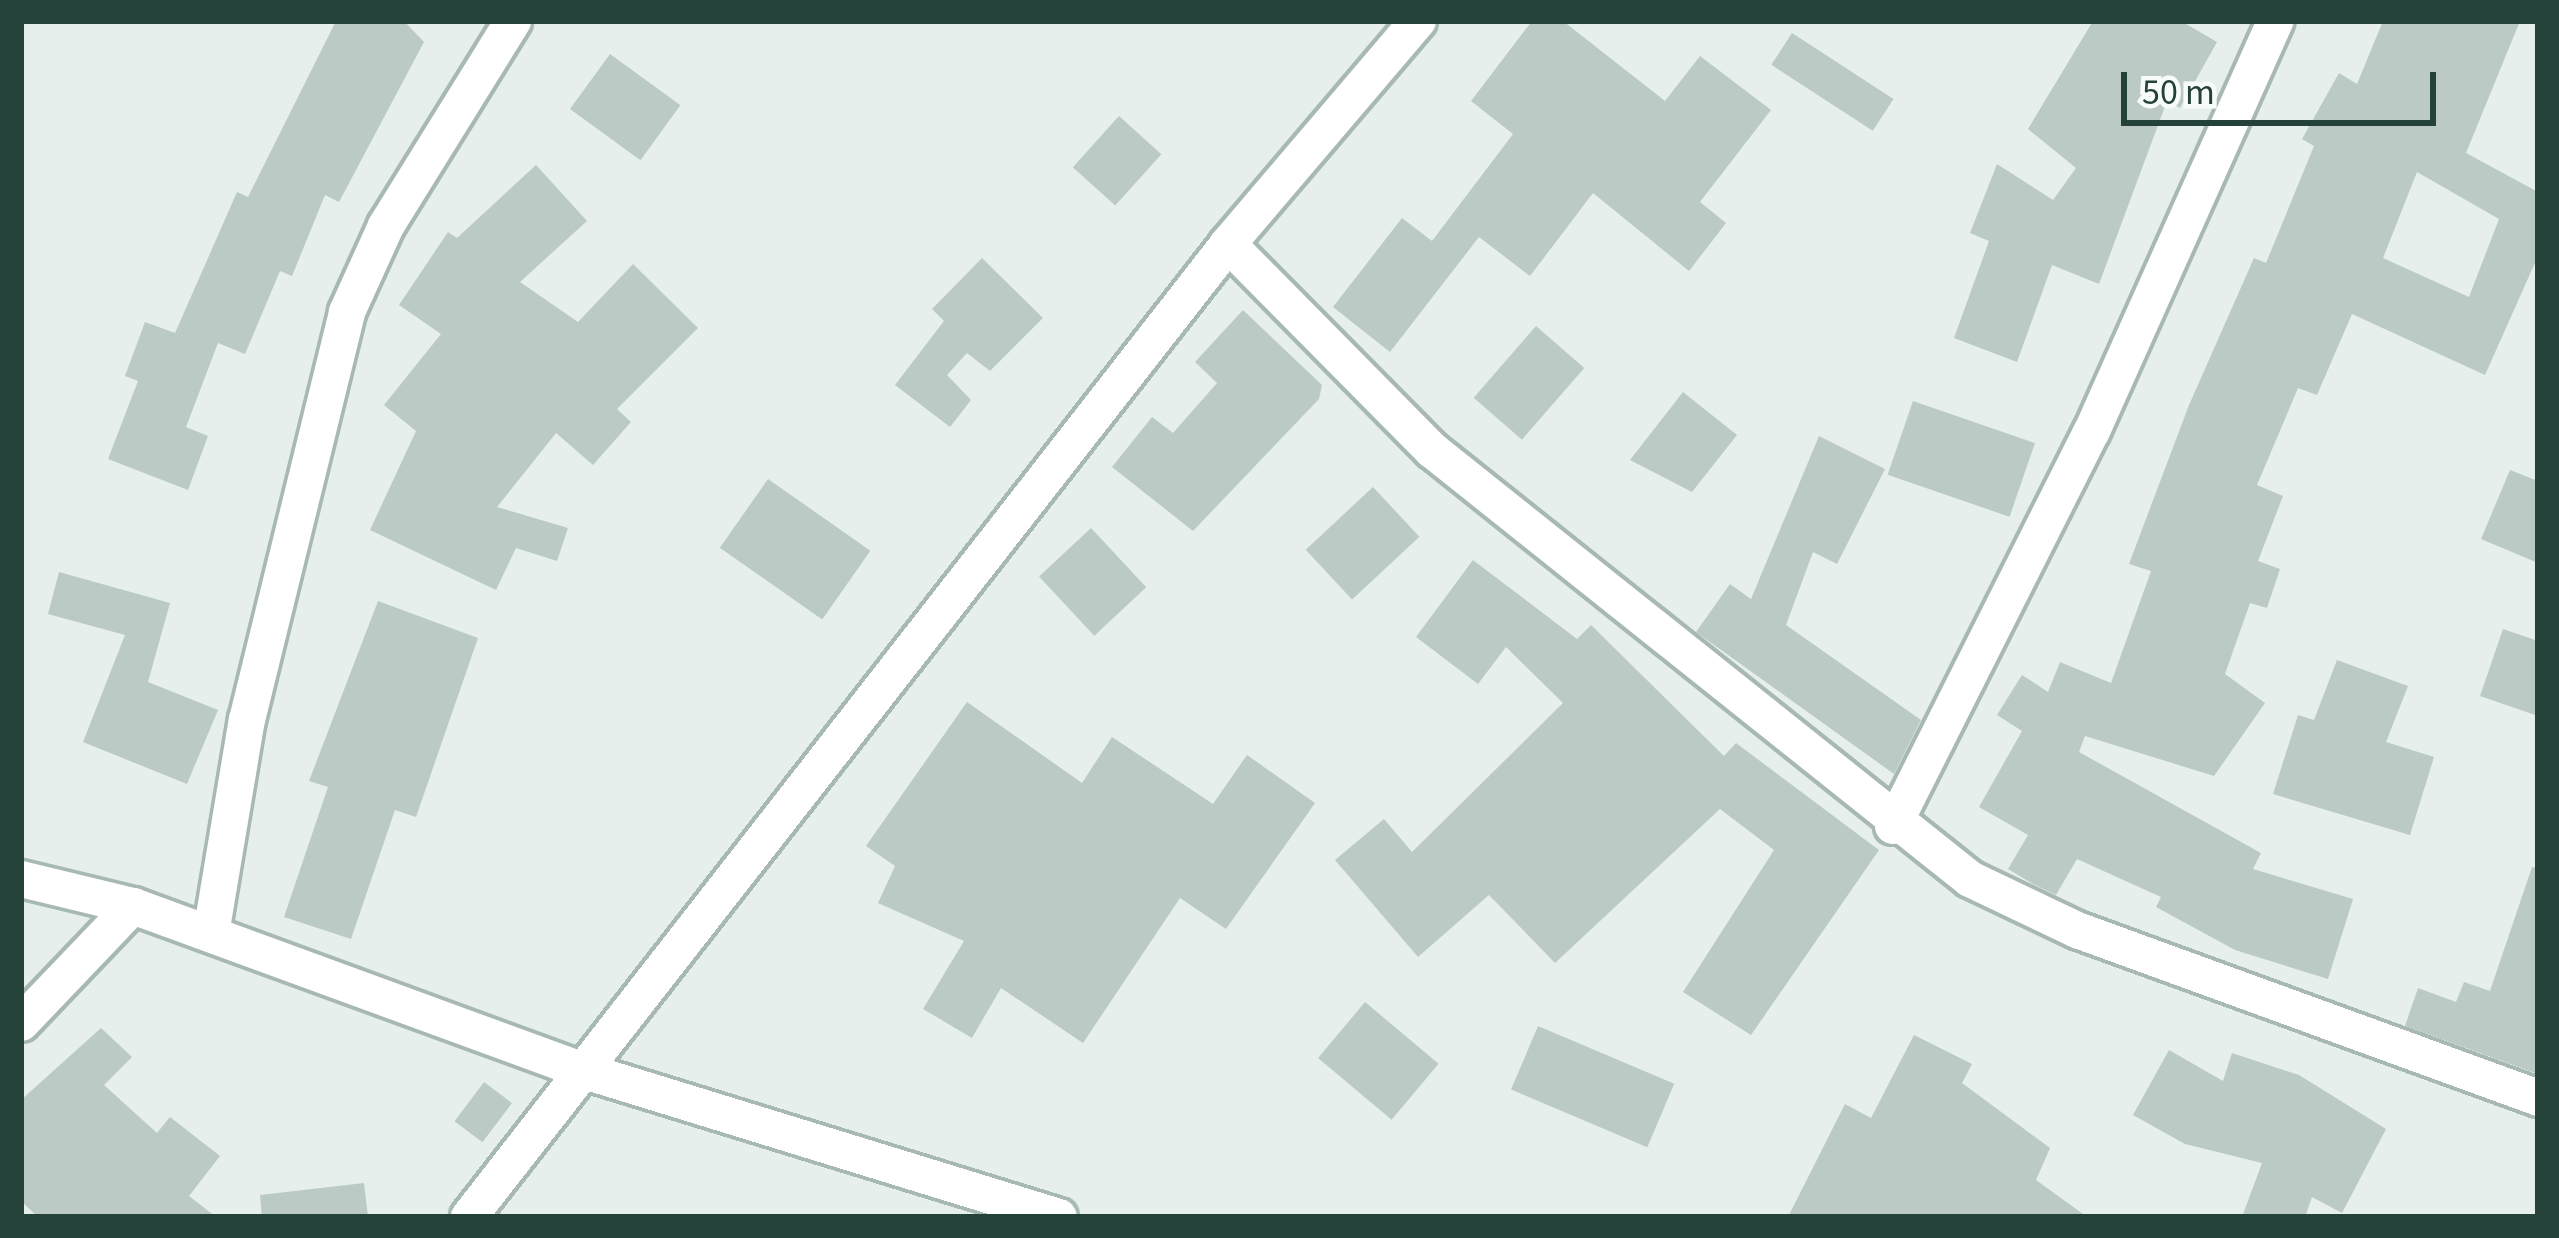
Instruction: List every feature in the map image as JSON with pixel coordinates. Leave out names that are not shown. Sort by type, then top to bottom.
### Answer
[{"type":"street","points":[[211,934],[247,720],[347,312],[513,21]]},
{"type":"street","points":[[469,1217],[578,1069],[650,997],[1228,244],[1418,21]]},
{"type":"street","points":[[1893,826],[2092,431],[2275,21]]},
{"type":"street","points":[[1228,244],[1432,450],[1893,826],[2077,931],[2538,1098]]},
{"type":"street","points":[[21,879],[134,906],[578,1069],[1059,1217]]},
{"type":"street","points":[[21,1023],[134,906]]},
{"type":"building","points":[[336,21],[404,21],[424,42],[339,202],[325,195],[292,276],[280,271],[245,354],[218,343],[186,427],[208,436],[188,490],[108,459],[138,381],[125,376],[145,322],[175,333],[237,192],[248,197]]},
{"type":"building","points":[[1532,21],[1563,21],[1665,101],[1700,56],[1771,110],[1700,202],[1726,223],[1689,271],[1593,193],[1530,276],[1479,237],[1390,352],[1333,307],[1402,218],[1432,241],[1513,134],[1471,101]]},
{"type":"building","points":[[2093,21],[2181,21],[2217,42],[2180,108],[2167,101],[2099,284],[2052,265],[2017,362],[1954,338],[1989,241],[1970,233],[1997,164],[2053,200],[2076,168],[2028,129]]},
{"type":"building","points":[[2383,21],[2520,21],[2466,153],[2538,192],[2538,256],[2485,375],[2352,314],[2317,395],[2298,388],[2257,485],[2283,496],[2258,561],[2280,569],[2267,608],[2250,603],[2225,674],[2265,703],[2214,776],[2085,736],[2079,752],[2261,853],[2253,869],[2353,899],[2328,979],[2235,950],[2156,907],[2161,897],[2077,859],[2056,895],[2033,884],[2008,869],[2028,835],[1979,807],[2022,731],[1997,715],[2022,675],[2048,692],[2060,662],[2111,683],[2151,571],[2129,564],[2189,405],[2254,258],[2266,263],[2314,146],[2302,139],[2339,73],[2357,84]],"holes":[[[2417,172],[2499,219],[2469,297],[2383,258]]]},
{"type":"building","points":[[1792,33],[1893,99],[1873,131],[1771,65]]},
{"type":"building","points":[[610,54],[680,105],[640,160],[570,109]]},
{"type":"building","points":[[1119,116],[1161,154],[1115,205],[1073,167]]},
{"type":"building","points":[[536,165],[587,221],[520,282],[578,322],[633,264],[698,328],[617,409],[631,422],[593,465],[556,433],[497,507],[568,528],[557,561],[516,548],[496,590],[370,530],[416,431],[384,405],[441,334],[399,305],[448,232],[457,238]]},
{"type":"building","points":[[982,258],[1043,318],[990,371],[967,353],[947,375],[971,400],[950,427],[895,385],[944,321],[932,309]]},
{"type":"building","points":[[1243,310],[1322,385],[1319,399],[1193,531],[1112,467],[1152,417],[1173,433],[1217,383],[1195,362]]},
{"type":"building","points":[[1536,326],[1584,368],[1522,440],[1474,398]]},
{"type":"building","points":[[1683,392],[1737,435],[1692,492],[1630,460]]},
{"type":"building","points":[[1913,401],[2035,443],[2010,517],[1888,475]]},
{"type":"building","points":[[1819,436],[1885,469],[1837,564],[1813,552],[1786,625],[1921,720],[1894,774],[1696,632],[1730,584],[1751,599]]},
{"type":"building","points":[[2510,470],[2538,481],[2538,563],[2481,539]]},
{"type":"building","points":[[768,479],[870,551],[822,620],[720,548]]},
{"type":"building","points":[[1373,487],[1419,537],[1352,599],[1306,550]]},
{"type":"building","points":[[1091,528],[1146,587],[1094,636],[1039,576]]},
{"type":"building","points":[[1473,560],[1577,639],[1591,625],[1724,756],[1736,743],[1879,850],[1751,1035],[1683,992],[1774,850],[1720,809],[1555,963],[1489,895],[1418,957],[1335,860],[1384,819],[1412,852],[1563,703],[1506,647],[1478,684],[1416,637]]},
{"type":"building","points":[[59,572],[170,603],[148,682],[218,710],[187,784],[83,742],[125,635],[48,614]]},
{"type":"building","points":[[378,601],[478,638],[416,817],[395,810],[351,939],[284,917],[328,787],[309,781]]},
{"type":"building","points":[[2503,629],[2538,641],[2538,716],[2480,696]]},
{"type":"building","points":[[2337,660],[2408,686],[2386,742],[2434,757],[2410,835],[2273,794],[2298,715],[2314,720]]},
{"type":"building","points":[[967,702],[1082,783],[1112,737],[1213,804],[1247,755],[1315,803],[1226,929],[1180,898],[1083,1043],[1001,988],[972,1038],[923,1009],[964,941],[878,903],[895,866],[866,846]]},
{"type":"building","points":[[2532,867],[2538,868],[2538,1074],[2405,1026],[2418,988],[2456,1002],[2464,982],[2490,991]]},
{"type":"building","points":[[1365,1002],[1439,1064],[1392,1120],[1318,1058]]},
{"type":"building","points":[[1538,1026],[1674,1084],[1647,1147],[1511,1090]]},
{"type":"building","points":[[101,1028],[132,1057],[104,1085],[157,1133],[170,1117],[220,1156],[189,1196],[216,1217],[38,1217],[21,1201],[21,1100]]},
{"type":"building","points":[[1914,1035],[1972,1064],[1962,1083],[2050,1148],[2036,1180],[2087,1217],[1788,1217],[1845,1104],[1871,1118]]},
{"type":"building","points":[[2169,1050],[2223,1081],[2232,1053],[2299,1075],[2386,1129],[2342,1213],[2312,1197],[2305,1217],[2242,1217],[2262,1163],[2185,1144],[2133,1115]]},
{"type":"building","points":[[484,1082],[512,1103],[482,1142],[455,1121]]},
{"type":"building","points":[[364,1183],[368,1217],[262,1217],[260,1195]]}]
